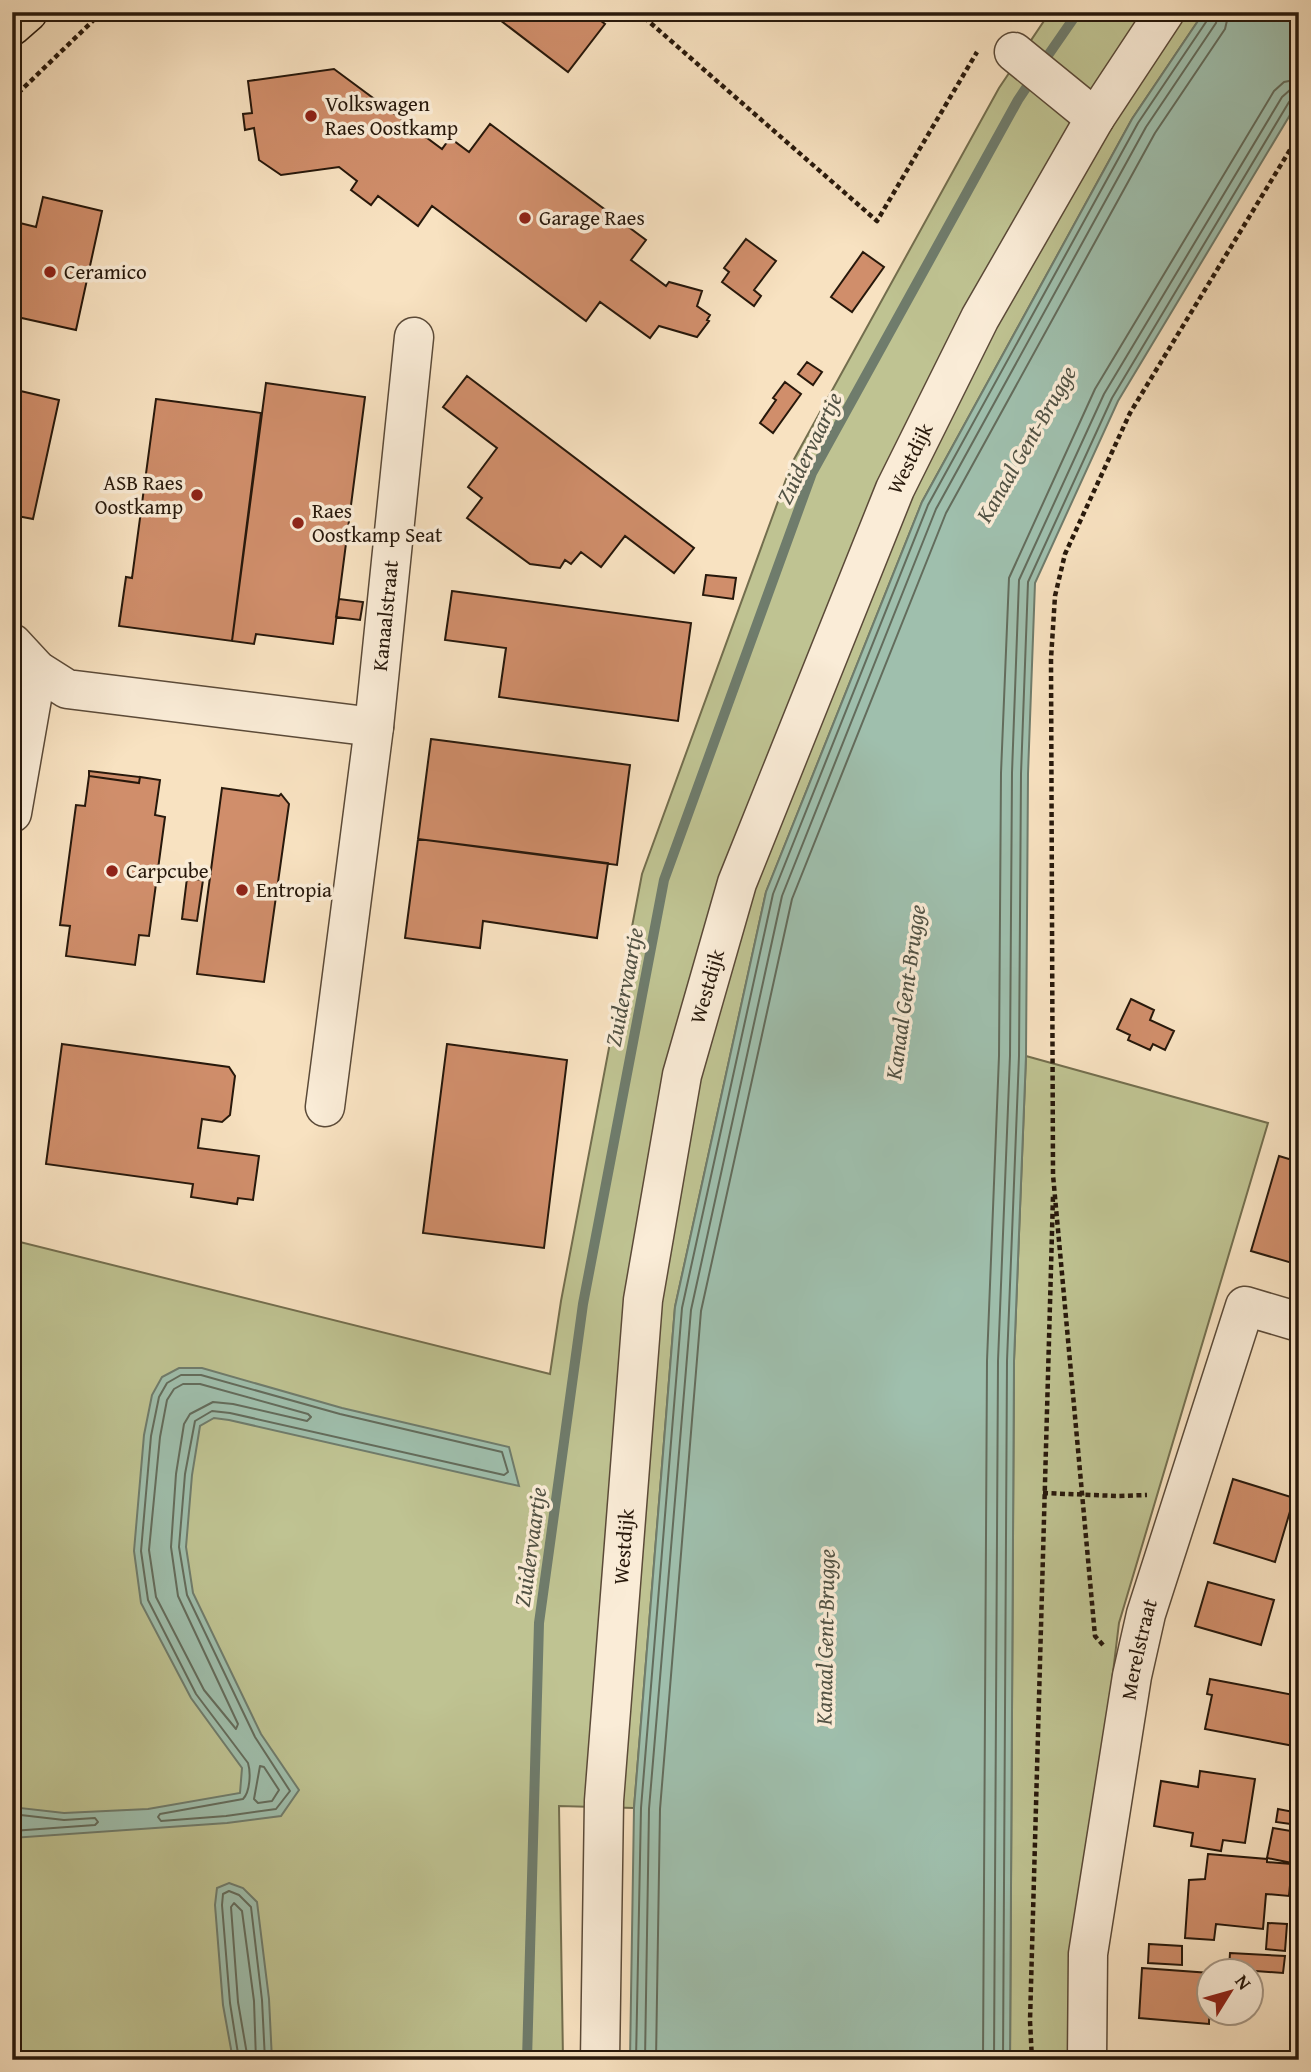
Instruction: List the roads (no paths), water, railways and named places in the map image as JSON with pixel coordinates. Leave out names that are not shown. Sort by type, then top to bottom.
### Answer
[{"type":"main road","points":[[12,26],[28,12]]},
{"type":"street","name":"Westdijk","points":[[600,2060],[604,1801],[643,1300],[682,1076],[737,883],[895,489],[980,318],[1095,118],[1165,12]]},
{"type":"street","points":[[1017,54],[1095,118]]},
{"type":"street","name":"Kanaalstraat","points":[[325,1107],[374,727],[414,337]]},
{"type":"street","points":[[25,656],[67,689],[374,727]]},
{"type":"street","points":[[12,813],[25,656]]},
{"type":"street","name":"Merelstraat","points":[[1087,2060],[1088,1954],[1132,1676],[1146,1614],[1245,1306],[1299,1322]]},
{"type":"water","name":"Kanaal Gent-Brugge","points":[[1204,12],[1299,12],[1299,100],[1118,401],[1035,583],[1028,774],[1026,1056],[1014,1361],[1010,2060],[630,2060],[634,1808],[675,1307],[766,892],[922,502],[1132,119]]},
{"type":"water","points":[[179,1368],[202,1368],[342,1408],[509,1447],[519,1486],[229,1420],[214,1418],[200,1426],[192,1475],[186,1547],[193,1593],[261,1734],[299,1790],[281,1816],[227,1823],[12,1838],[12,1807],[64,1813],[148,1809],[240,1793],[242,1768],[191,1698],[141,1603],[134,1551],[144,1435],[152,1395],[162,1377]]},
{"type":"water","points":[[229,1883],[243,1888],[257,1902],[269,1999],[272,2060],[233,2060],[223,2005],[215,1905],[217,1888]]},
{"type":"waterway","name":"Zuidervaartje","points":[[1042,64],[1078,12]]},
{"type":"waterway","name":"Zuidervaartje","points":[[527,2060],[539,1623],[583,1304],[664,880],[812,473],[1018,100],[1034,76]]},
{"type":"place","name":"Volkswagen Raes Oostkamp","points":[[311,116]]},
{"type":"place","name":"Garage Raes","points":[[525,218]]},
{"type":"place","name":"Ceramico","points":[[50,272]]},
{"type":"place","name":"ASB Raes Oostkamp","points":[[197,495]]},
{"type":"place","name":"Raes Oostkamp Seat","points":[[298,523]]},
{"type":"place","name":"Carpcube","points":[[112,871]]},
{"type":"place","name":"Entropia","points":[[242,890]]}]
